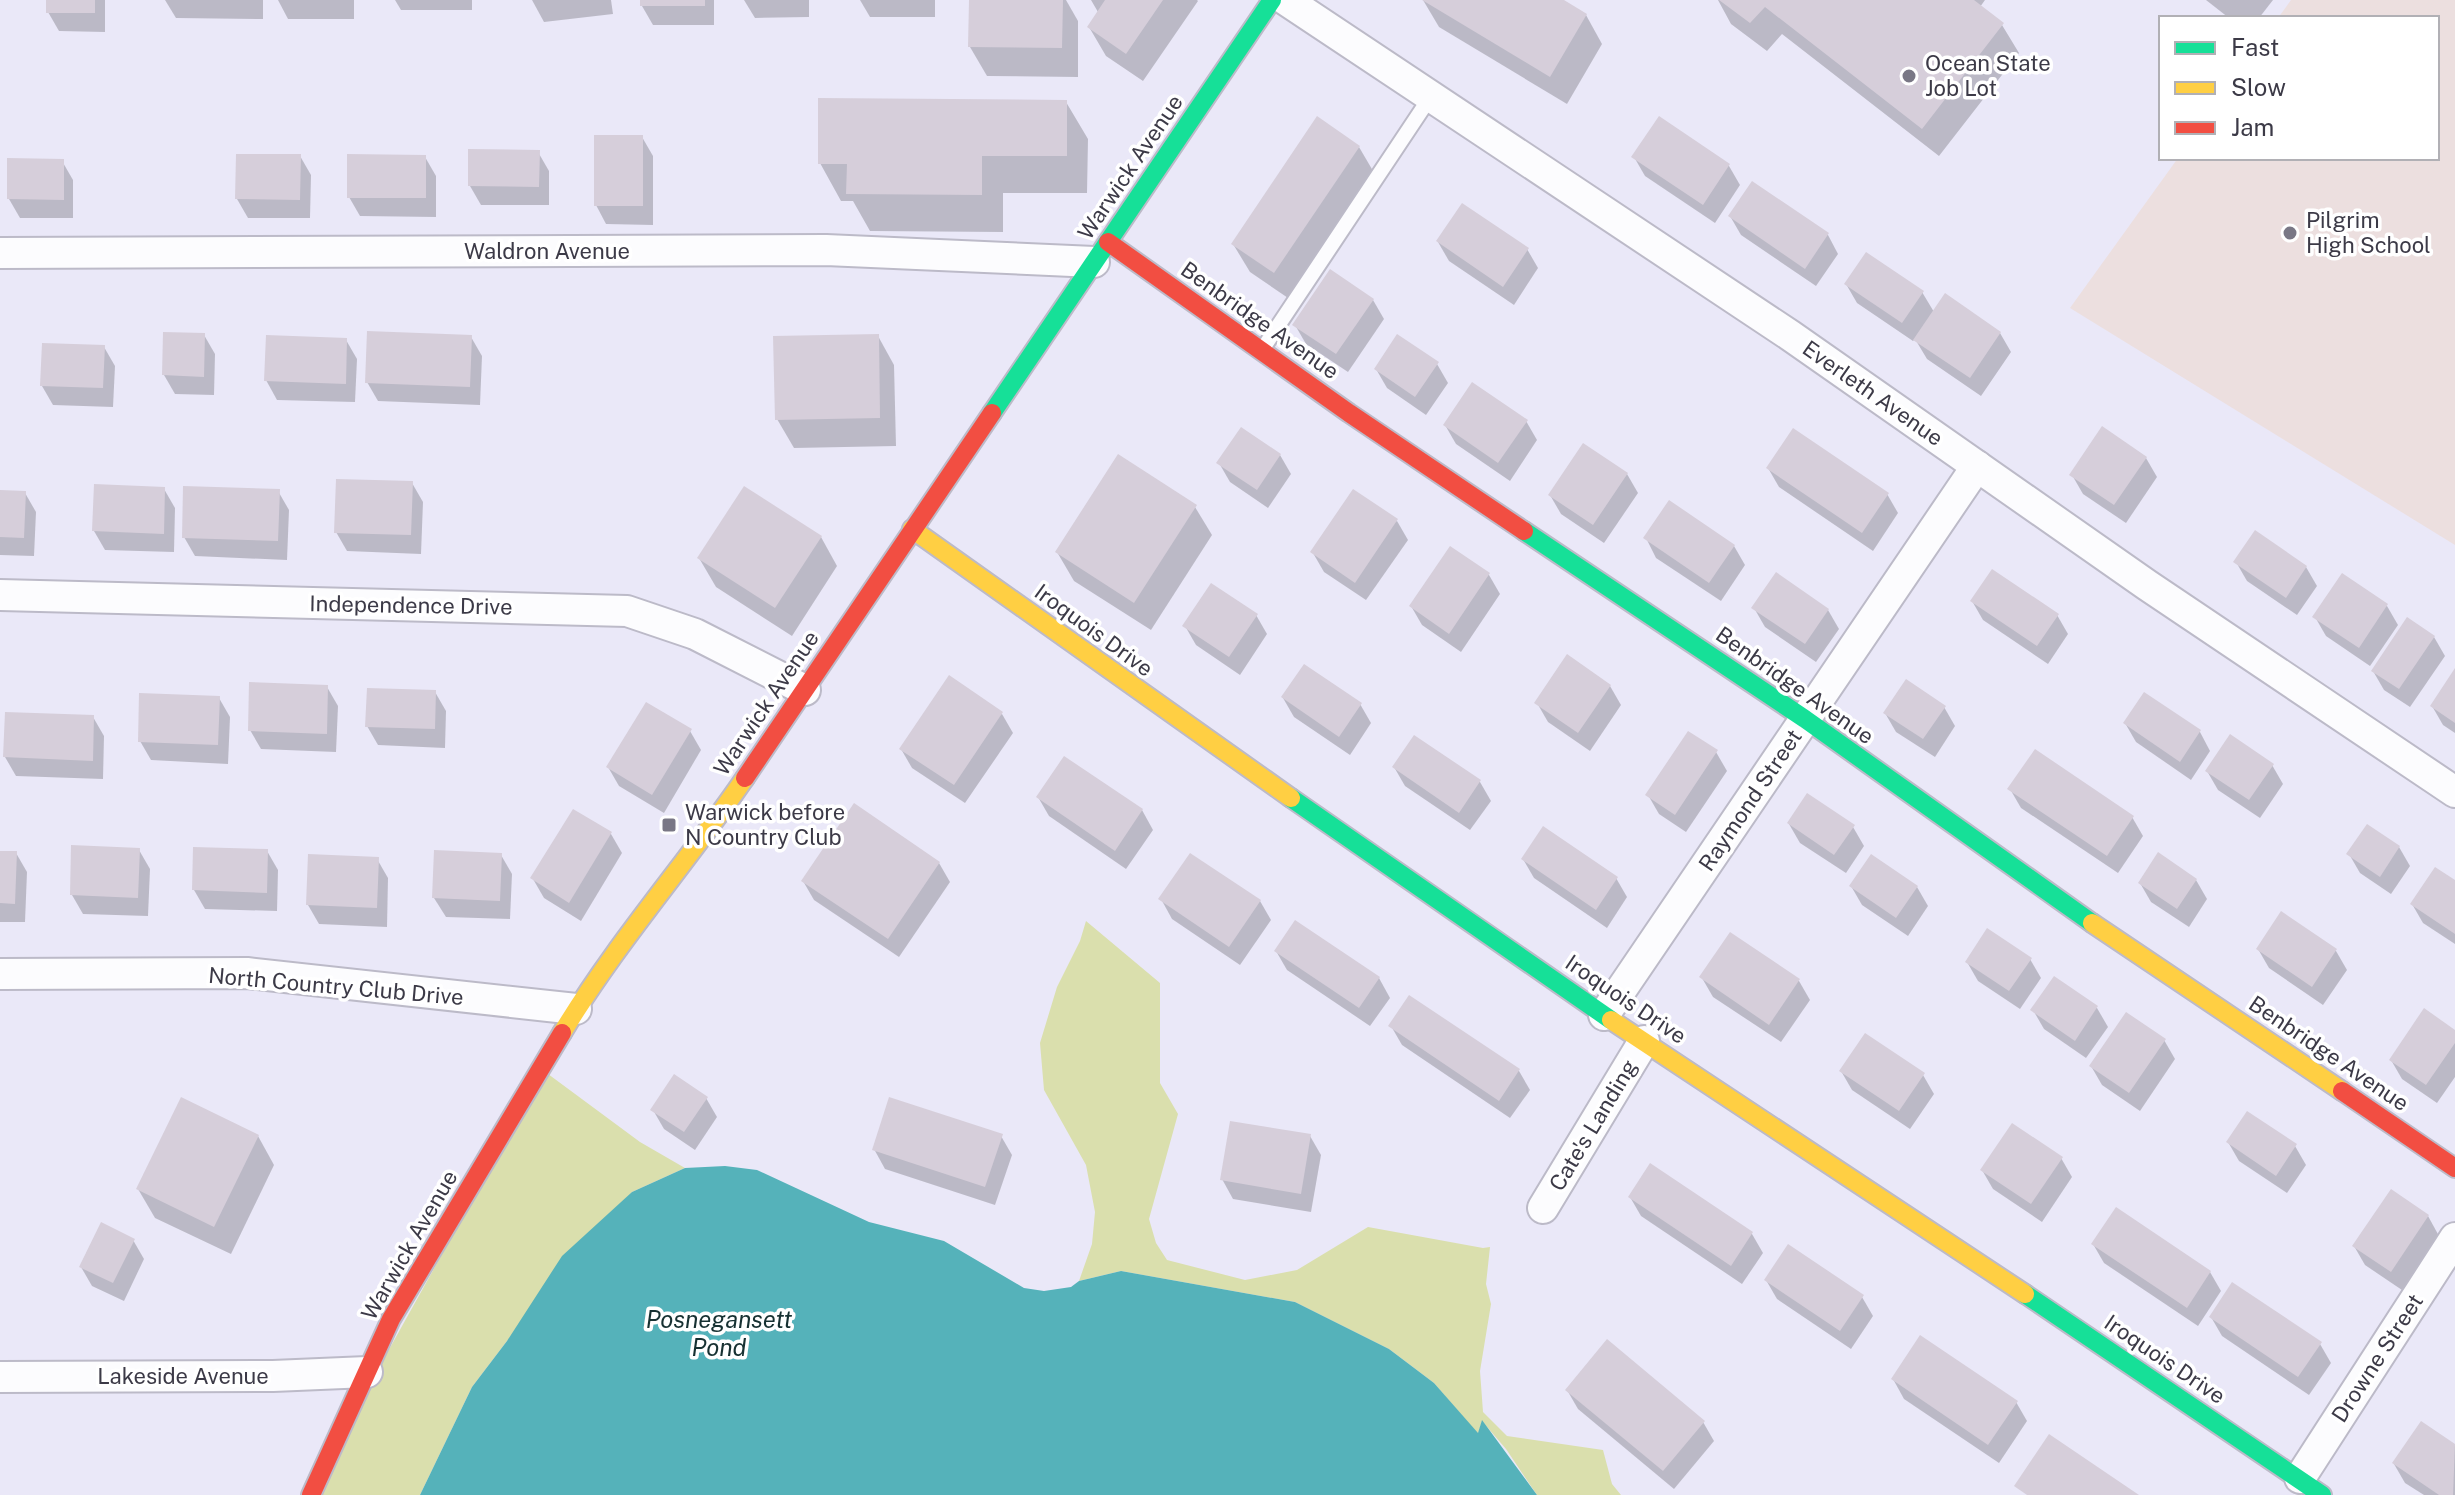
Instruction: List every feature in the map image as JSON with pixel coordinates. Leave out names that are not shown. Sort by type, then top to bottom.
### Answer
[{"type":"street","name":"Warwick Avenue","points":[[311,1495],[391,1319],[576,1009],[603,968],[715,821],[1272,0]]},
{"type":"street","name":"Everleth Avenue","points":[[1286,0],[1791,336],[2147,585],[2455,792]]},
{"type":"street","name":"Waldron Avenue","points":[[0,253],[1101,252]]},
{"type":"street","name":"Benbridge Avenue","points":[[1101,252],[1261,350],[1349,413],[1805,719],[2042,889],[2455,1168]]},
{"type":"street","name":"Raymond Street","points":[[1604,1015],[1977,466]]},
{"type":"street","name":"Iroquois Drive","points":[[912,529],[1191,729],[1604,1015],[2311,1487]]},
{"type":"street","name":"Independence Drive","points":[[0,595],[627,611],[695,634],[805,690]]},
{"type":"street","name":"North Country Club Drive","points":[[0,974],[247,973],[576,1009]]},
{"type":"street","name":"Cate's Landing","points":[[1543,1208],[1644,1041]]},
{"type":"street","name":"Drowne Street","points":[[2311,1487],[2455,1238]]},
{"type":"street","name":"Lakeside Avenue","points":[[0,1377],[273,1376],[367,1372]]},
{"type":"lane","points":[[1261,350],[1431,96]]},
{"type":"shaded area","name":"Pilgrim High School","points":[[2291,0],[2455,0],[2455,545],[2070,308],[2177,160],[2439,160],[2439,16],[2279,16]]},
{"type":"green space","points":[[1086,921],[1160,983],[1160,1083],[1178,1114],[1149,1219],[1156,1243],[1167,1260],[1245,1280],[1297,1270],[1368,1227],[1490,1247],[1486,1284],[1491,1304],[1480,1371],[1483,1412],[1507,1436],[1603,1450],[1612,1484],[1621,1495],[1537,1495],[1506,1449],[1482,1421],[1478,1434],[1434,1383],[1389,1349],[1295,1302],[1121,1271],[1079,1281],[1092,1244],[1095,1212],[1086,1165],[1044,1090],[1040,1043],[1057,987],[1080,941]]},
{"type":"green space","points":[[544,1071],[640,1142],[685,1168],[632,1192],[507,1341],[472,1387],[420,1495],[308,1495]]},
{"type":"water","name":"Posnegansett Pond","points":[[725,1166],[757,1170],[869,1222],[944,1241],[1024,1288],[1044,1291],[1071,1287],[1079,1281],[1121,1271],[1295,1302],[1389,1349],[1434,1383],[1478,1433],[1482,1420],[1537,1495],[420,1495],[472,1387],[507,1341],[562,1256],[632,1192],[685,1168]]},
{"type":"building","points":[[46,0],[95,0],[95,13],[46,13]]},
{"type":"building","points":[[640,0],[705,0],[705,6],[640,6]]},
{"type":"building","points":[[969,0],[1063,0],[1062,48],[968,47]]},
{"type":"building","points":[[1105,0],[1163,0],[1126,54],[1087,27]]},
{"type":"building","points":[[1422,0],[1564,0],[1587,14],[1550,77]]},
{"type":"building","name":"Ocean State Job Lot","points":[[1719,0],[1974,0],[2004,23],[1922,129],[1765,7],[1750,23]]},
{"type":"building","points":[[818,98],[1067,100],[1067,156],[982,156],[982,195],[846,194],[847,164],[818,164]]},
{"type":"building","points":[[1317,116],[1360,146],[1274,273],[1231,244]]},
{"type":"building","points":[[1659,116],[1730,164],[1703,205],[1631,157]]},
{"type":"building","points":[[594,135],[643,135],[643,206],[594,206]]},
{"type":"building","points":[[468,149],[540,150],[539,187],[468,186]]},
{"type":"building","points":[[236,154],[301,154],[300,200],[235,199]]},
{"type":"building","points":[[347,154],[426,155],[426,198],[347,198]]},
{"type":"building","points":[[7,158],[64,159],[64,200],[7,199]]},
{"type":"building","points":[[1752,181],[1829,233],[1805,269],[1728,216]]},
{"type":"building","points":[[1462,203],[1529,248],[1503,287],[1436,241]]},
{"type":"building","points":[[1866,252],[1924,291],[1902,323],[1844,284]]},
{"type":"building","points":[[1330,269],[1374,299],[1336,354],[1292,325]]},
{"type":"building","points":[[1945,293],[2001,332],[1970,378],[1913,340]]},
{"type":"building","points":[[367,331],[472,335],[470,387],[365,383]]},
{"type":"building","points":[[163,332],[205,333],[204,377],[162,375]]},
{"type":"building","points":[[879,334],[880,418],[775,420],[773,336]]},
{"type":"building","points":[[1397,334],[1439,362],[1415,397],[1374,369]]},
{"type":"building","points":[[266,335],[347,338],[346,384],[264,381]]},
{"type":"building","points":[[42,343],[105,345],[103,388],[40,386]]},
{"type":"building","points":[[1472,382],[1528,420],[1498,463],[1443,425]]},
{"type":"building","points":[[2102,426],[2147,457],[2114,505],[2069,475]]},
{"type":"building","points":[[1241,427],[1281,454],[1257,490],[1216,463]]},
{"type":"building","points":[[1793,428],[1889,493],[1862,533],[1766,468]]},
{"type":"building","points":[[1583,443],[1628,473],[1593,525],[1548,495]]},
{"type":"building","points":[[1118,454],[1197,505],[1134,603],[1055,552]]},
{"type":"building","points":[[336,479],[413,481],[411,535],[334,533]]},
{"type":"building","points":[[94,484],[165,487],[164,534],[92,531]]},
{"type":"building","points":[[183,486],[280,489],[278,541],[182,538]]},
{"type":"building","points":[[744,486],[822,536],[775,608],[697,558]]},
{"type":"building","points":[[1353,489],[1398,519],[1355,583],[1310,552]]},
{"type":"building","points":[[0,490],[26,491],[24,538],[0,537]]},
{"type":"building","points":[[1669,500],[1735,545],[1709,583],[1643,538]]},
{"type":"building","points":[[2255,530],[2307,566],[2286,598],[2233,562]]},
{"type":"building","points":[[1450,546],[1490,573],[1449,634],[1409,606]]},
{"type":"building","points":[[1992,569],[2059,614],[2037,646],[1970,601]]},
{"type":"building","points":[[1776,572],[1829,609],[1805,644],[1751,608]]},
{"type":"building","points":[[2342,573],[2388,604],[2359,648],[2312,617]]},
{"type":"building","points":[[1211,583],[1258,614],[1229,657],[1182,626]]},
{"type":"building","points":[[2407,617],[2435,636],[2399,689],[2371,671]]},
{"type":"building","points":[[1567,654],[1611,685],[1578,733],[1534,703]]},
{"type":"building","points":[[1304,664],[1362,703],[1339,737],[1281,697]]},
{"type":"building","points":[[2455,668],[2455,723],[2430,706]]},
{"type":"building","points":[[949,675],[1003,712],[954,785],[899,749]]},
{"type":"building","points":[[1906,679],[1946,706],[1923,739],[1883,713]]},
{"type":"building","points":[[249,682],[328,685],[327,734],[248,731]]},
{"type":"building","points":[[367,688],[436,690],[435,729],[365,727]]},
{"type":"building","points":[[2144,692],[2201,730],[2180,762],[2123,723]]},
{"type":"building","points":[[139,693],[220,696],[218,745],[138,742]]},
{"type":"building","points":[[646,702],[692,729],[652,795],[606,767]]},
{"type":"building","points":[[5,712],[94,715],[93,761],[3,757]]},
{"type":"building","points":[[1688,731],[1718,750],[1675,815],[1645,795]]},
{"type":"building","points":[[2230,734],[2274,764],[2249,800],[2205,771]]},
{"type":"building","points":[[1414,735],[1481,780],[1459,813],[1392,767]]},
{"type":"building","points":[[2035,749],[2134,816],[2107,856],[2007,789]]},
{"type":"building","points":[[1064,756],[1143,809],[1115,851],[1036,797]]},
{"type":"building","points":[[1807,793],[1855,825],[1834,855],[1787,823]]},
{"type":"building","points":[[854,803],[940,862],[888,939],[801,881]]},
{"type":"building","points":[[573,809],[612,832],[569,903],[530,878]]},
{"type":"building","points":[[2367,824],[2400,846],[2380,877],[2346,854]]},
{"type":"building","points":[[1543,826],[1618,877],[1596,910],[1521,859]]},
{"type":"building","points":[[71,845],[140,848],[138,898],[70,895]]},
{"type":"building","points":[[193,847],[268,849],[267,893],[192,890]]},
{"type":"building","points":[[434,850],[502,853],[500,901],[432,898]]},
{"type":"building","points":[[0,851],[17,851],[15,904],[0,903]]},
{"type":"building","points":[[2158,852],[2197,879],[2177,909],[2138,883]]},
{"type":"building","points":[[1190,853],[1261,900],[1229,947],[1158,899]]},
{"type":"building","points":[[308,854],[379,857],[377,908],[306,905]]},
{"type":"building","points":[[1871,854],[1918,886],[1896,918],[1849,886]]},
{"type":"building","points":[[2435,867],[2455,880],[2455,934],[2410,904]]},
{"type":"building","points":[[2281,911],[2337,949],[2312,987],[2256,949]]},
{"type":"building","points":[[1295,920],[1380,977],[1359,1008],[1274,951]]},
{"type":"building","points":[[1987,928],[2032,958],[2009,991],[1965,962]]},
{"type":"building","points":[[1730,932],[1800,979],[1769,1025],[1699,977]]},
{"type":"building","points":[[2054,976],[2098,1006],[2075,1041],[2030,1010]]},
{"type":"building","points":[[1409,995],[1520,1069],[1499,1101],[1388,1026]]},
{"type":"building","points":[[2424,1008],[2455,1030],[2455,1043],[2426,1085],[2389,1060]]},
{"type":"building","points":[[2126,1012],[2166,1039],[2129,1093],[2089,1066]]},
{"type":"building","points":[[1865,1033],[1925,1073],[1899,1111],[1839,1071]]},
{"type":"building","points":[[674,1074],[708,1097],[684,1132],[650,1110]]},
{"type":"building","points":[[181,1097],[259,1135],[214,1227],[136,1189]]},
{"type":"building","points":[[889,1097],[1003,1134],[985,1187],[872,1150]]},
{"type":"building","points":[[2247,1111],[2297,1144],[2276,1176],[2226,1142]]},
{"type":"building","points":[[1230,1121],[1311,1134],[1301,1194],[1220,1180]]},
{"type":"building","points":[[2012,1123],[2063,1157],[2031,1204],[1980,1170]]},
{"type":"building","points":[[1650,1163],[1753,1232],[1731,1266],[1628,1197]]},
{"type":"building","points":[[2391,1189],[2429,1215],[2391,1272],[2352,1246]]},
{"type":"building","points":[[2116,1207],[2211,1271],[2187,1308],[2091,1244]]},
{"type":"building","points":[[101,1222],[135,1239],[113,1283],[79,1267]]},
{"type":"building","points":[[1788,1244],[1864,1295],[1840,1331],[1764,1280]]},
{"type":"building","points":[[2232,1282],[2322,1342],[2298,1377],[2209,1317]]},
{"type":"building","points":[[1920,1335],[2018,1401],[1988,1445],[1891,1379]]},
{"type":"building","points":[[1607,1339],[1705,1421],[1663,1471],[1565,1390]]},
{"type":"building","points":[[2421,1421],[2455,1444],[2453,1495],[2439,1495],[2392,1463]]},
{"type":"building","points":[[2049,1434],[2139,1495],[2027,1495],[2014,1486]]},
{"type":"traffic: fast","points":[[992,413],[1272,0]]},
{"type":"traffic: fast","points":[[1524,531],[1805,719],[2092,923]]},
{"type":"traffic: fast","points":[[1291,798],[1611,1020]]},
{"type":"traffic: fast","points":[[2025,1294],[2322,1495]]},
{"type":"traffic: slow","points":[[912,529],[1291,798]]},
{"type":"traffic: slow","points":[[562,1033],[605,967],[745,778]]},
{"type":"traffic: slow","points":[[2092,923],[2342,1091]]},
{"type":"traffic: slow","points":[[1611,1020],[2025,1294]]},
{"type":"traffic: jam","points":[[1108,242],[1349,413],[1524,531]]},
{"type":"traffic: jam","points":[[745,778],[992,413]]},
{"type":"traffic: jam","points":[[311,1495],[391,1319],[562,1033]]},
{"type":"traffic: jam","points":[[2342,1091],[2455,1168]]},
{"type":"place","name":"Ocean State Job Lot","points":[[1909,76]]},
{"type":"place","name":"Pilgrim High School","points":[[2290,233]]},
{"type":"place","name":"Warwick before N Country Club","points":[[669,825]]}]
